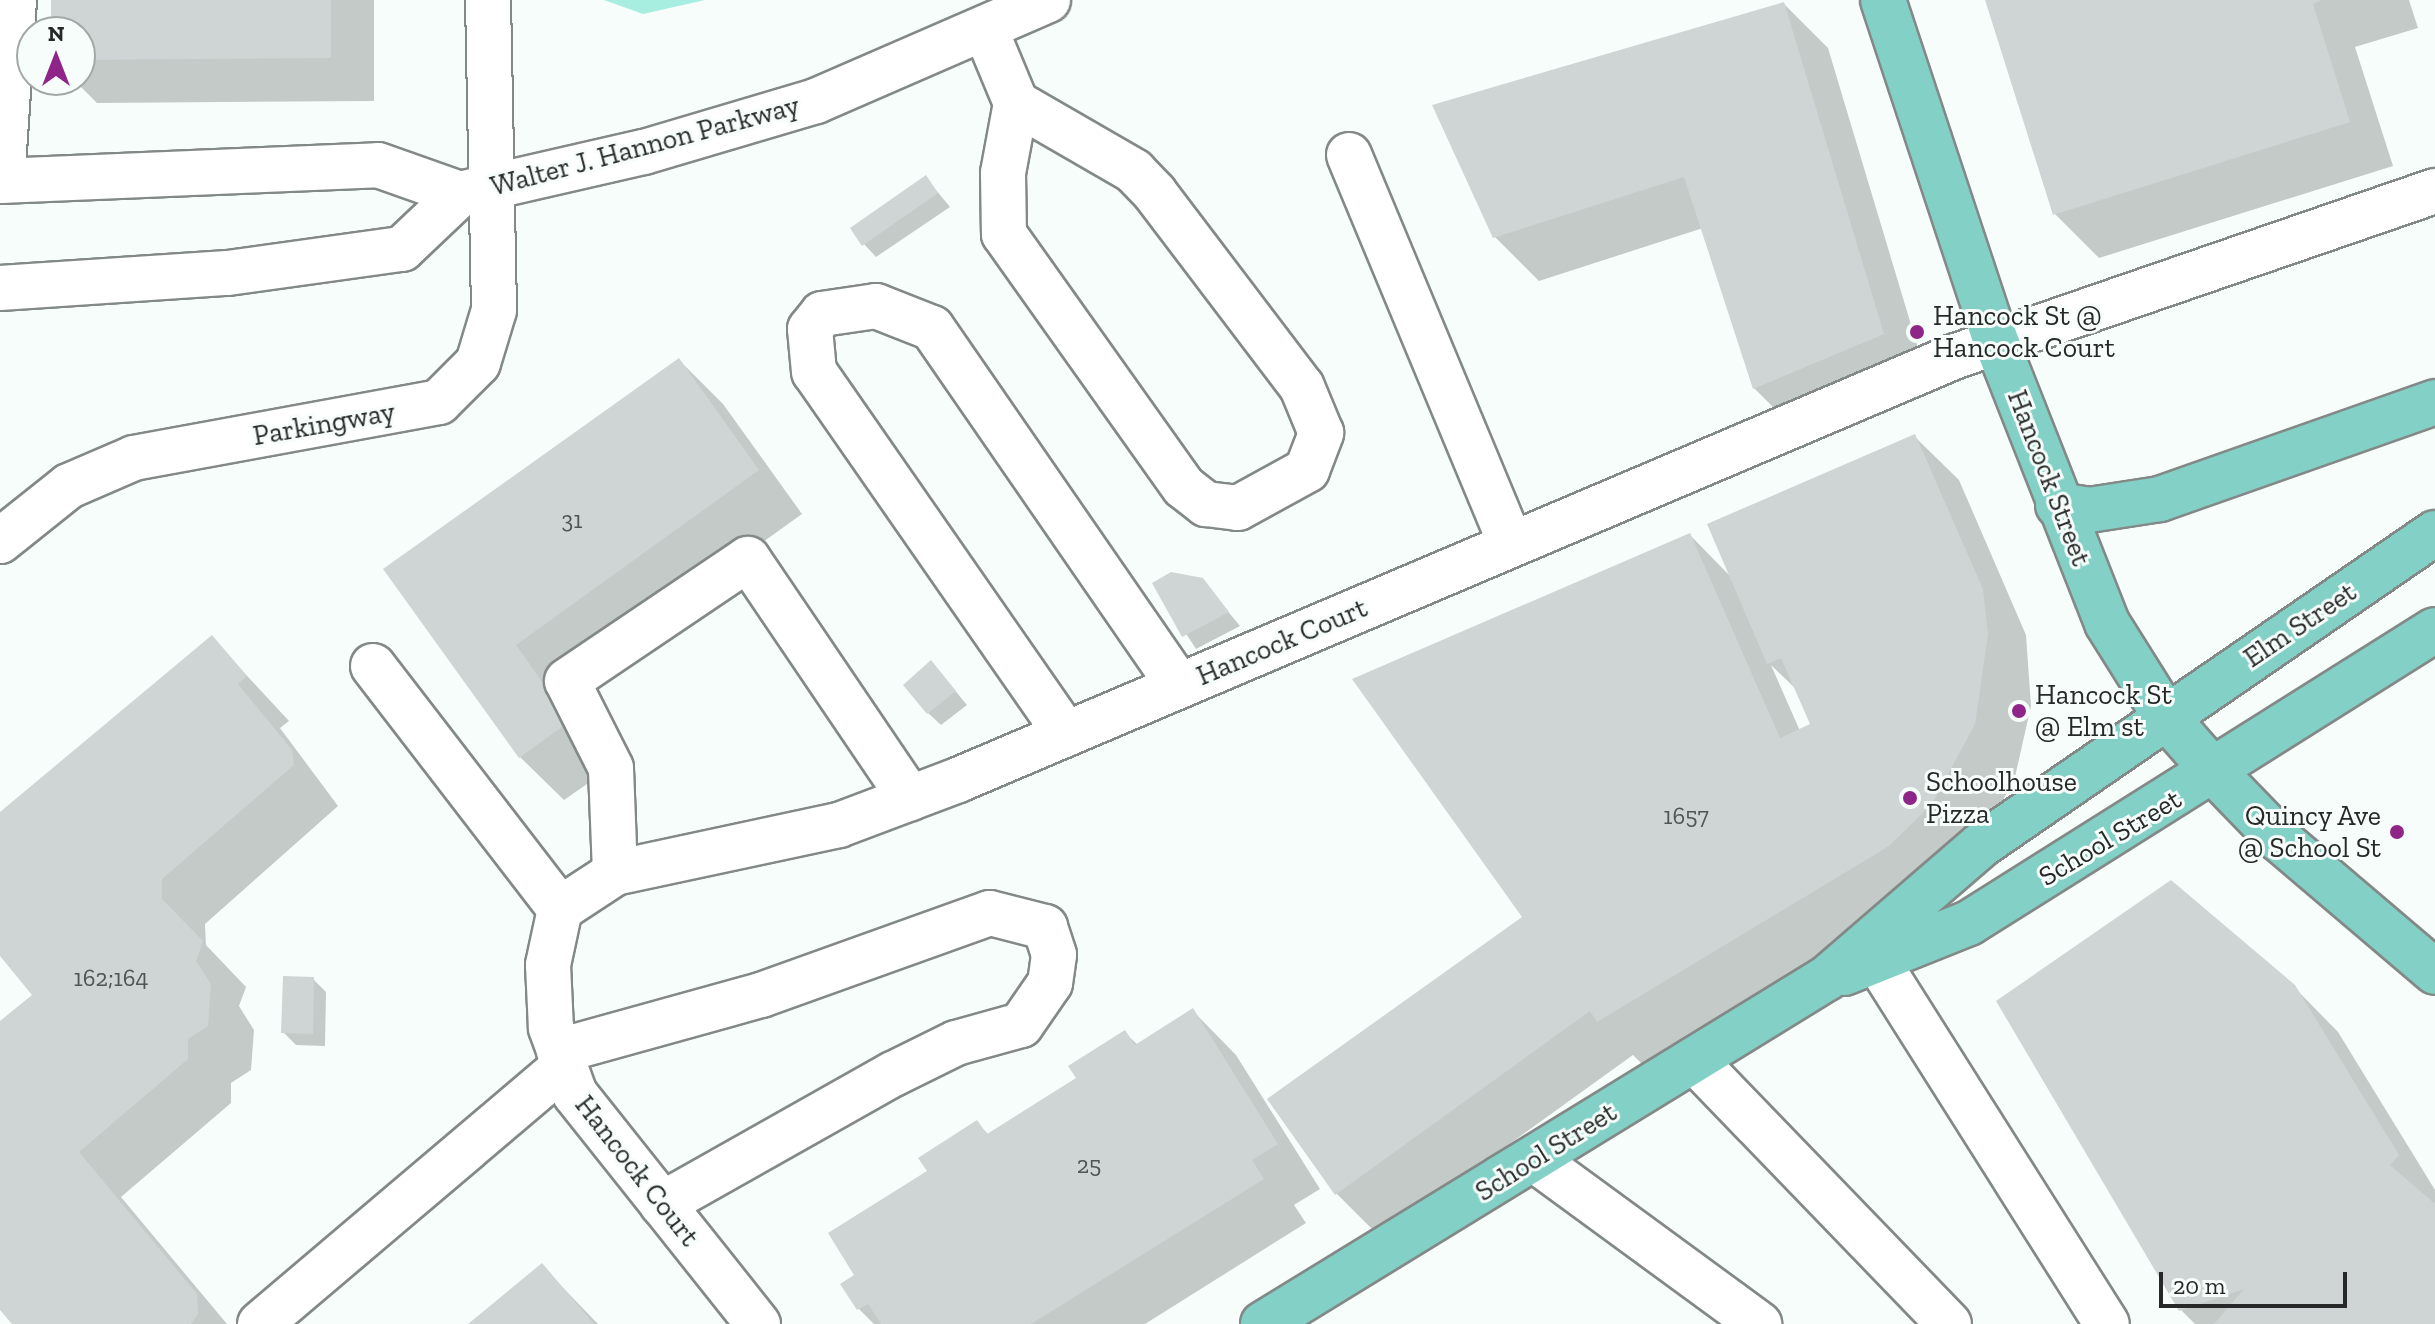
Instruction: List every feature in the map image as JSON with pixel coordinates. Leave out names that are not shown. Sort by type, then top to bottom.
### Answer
[{"type":"main road","name":"Hancock Street","points":[[1883,0],[1996,341],[2107,623],[2166,717],[2216,774],[2279,839],[2435,972]]},
{"type":"main road","points":[[2058,505],[2089,510],[2160,499],[2435,402]]},
{"type":"main road","name":"Elm Street","points":[[2166,717],[2435,533]]},
{"type":"main road","points":[[2216,774],[2435,630]]},
{"type":"main road","name":"School Street","points":[[1263,1324],[1535,1160],[1827,978],[1981,845],[2166,717]]},
{"type":"main road","name":"School Street","points":[[1827,978],[1878,962],[1969,923],[2216,774]]},
{"type":"street","points":[[1,181],[14,0]]},
{"type":"street","name":"Parkingway","points":[[0,541],[69,486],[134,458],[439,402],[478,363],[494,310],[476,190],[488,0]]},
{"type":"street","name":"Walter J. Hannon Parkway","points":[[0,288],[228,273],[402,249],[476,190],[644,152],[816,101],[986,31],[1048,0]]},
{"type":"street","points":[[986,31],[1016,103],[1003,173],[1004,234],[1184,487],[1206,504],[1238,508],[1307,470],[1321,433],[1302,387],[1155,193],[1134,171],[1016,103]]},
{"type":"street","points":[[1349,155],[1511,544]]},
{"type":"street","name":"Walter J. Hannon Parkway","points":[[1,181],[378,165],[476,190]]},
{"type":"street","name":"Hancock Court","points":[[758,1324],[575,1094],[562,1058],[548,965],[560,909],[615,873],[839,825],[910,798],[1996,341],[2435,191]]},
{"type":"street","points":[[1066,734],[814,372],[810,329],[822,314],[876,306],[932,328],[1179,686]]},
{"type":"street","points":[[615,873],[611,768],[567,681],[748,559],[910,798]]},
{"type":"street","points":[[373,666],[560,909]]},
{"type":"street","points":[[260,1324],[562,1058],[761,995],[990,913],[1045,927],[1054,955],[1050,983],[1021,1025],[918,1062],[662,1204]]},
{"type":"street","points":[[1878,962],[2107,1324]]},
{"type":"street","points":[[1694,1060],[1949,1324]]},
{"type":"street","points":[[1535,1160],[1759,1324]]},
{"type":"green space","points":[[604,0],[705,0],[643,14]]},
{"type":"building","points":[[51,0],[331,0],[331,58],[96,60],[96,16],[51,16]]},
{"type":"building","points":[[1985,0],[2322,0],[2313,4],[2350,122],[2053,215]]},
{"type":"building","points":[[1784,2],[1884,334],[1753,389],[1684,177],[1493,238],[1432,105]]},
{"type":"building","points":[[926,175],[938,193],[862,246],[850,228]]},
{"type":"building","points":[[679,358],[759,470],[516,645],[570,721],[519,758],[383,569]]},
{"type":"building","points":[[1915,434],[1983,589],[1988,634],[1975,724],[1932,804],[1889,846],[1597,1022],[1590,1011],[1335,1195],[1267,1099],[1522,917],[1352,679],[1690,533],[1780,738],[1810,724],[1781,658],[1767,664],[1707,524]]},
{"type":"building","points":[[1171,572],[1203,578],[1229,612],[1182,637],[1152,583]]},
{"type":"building","points":[[212,635],[247,676],[238,684],[292,750],[294,765],[162,879],[162,899],[203,941],[196,961],[211,984],[208,1026],[188,1039],[188,1059],[79,1152],[197,1294],[198,1314],[191,1324],[12,1324],[0,1310],[0,1021],[32,995],[0,956],[0,812]]},
{"type":"building","points":[[931,660],[956,691],[927,714],[903,685]]},
{"type":"building","points":[[2171,880],[2295,985],[2399,1155],[2390,1165],[2435,1204],[2435,1324],[2214,1324],[2244,1289],[2179,1311],[1996,1001]]},
{"type":"building","points":[[283,976],[314,977],[313,1034],[281,1033]]},
{"type":"building","points":[[1193,1008],[1278,1144],[1252,1160],[1264,1179],[1031,1324],[881,1324],[868,1304],[857,1310],[840,1284],[854,1275],[828,1233],[927,1171],[918,1158],[977,1120],[987,1134],[1076,1078],[1068,1066],[1125,1030],[1135,1045]]},
{"type":"building","points":[[542,1263],[594,1324],[468,1324]]},
{"type":"place","name":"Hancock St @ Hancock Court","points":[[1917,332]]},
{"type":"place","name":"Hancock St @ Elm st","points":[[2019,711]]},
{"type":"place","name":"Schoolhouse Pizza","points":[[1910,798]]},
{"type":"place","name":"Quincy Ave @ School St","points":[[2397,832]]}]
